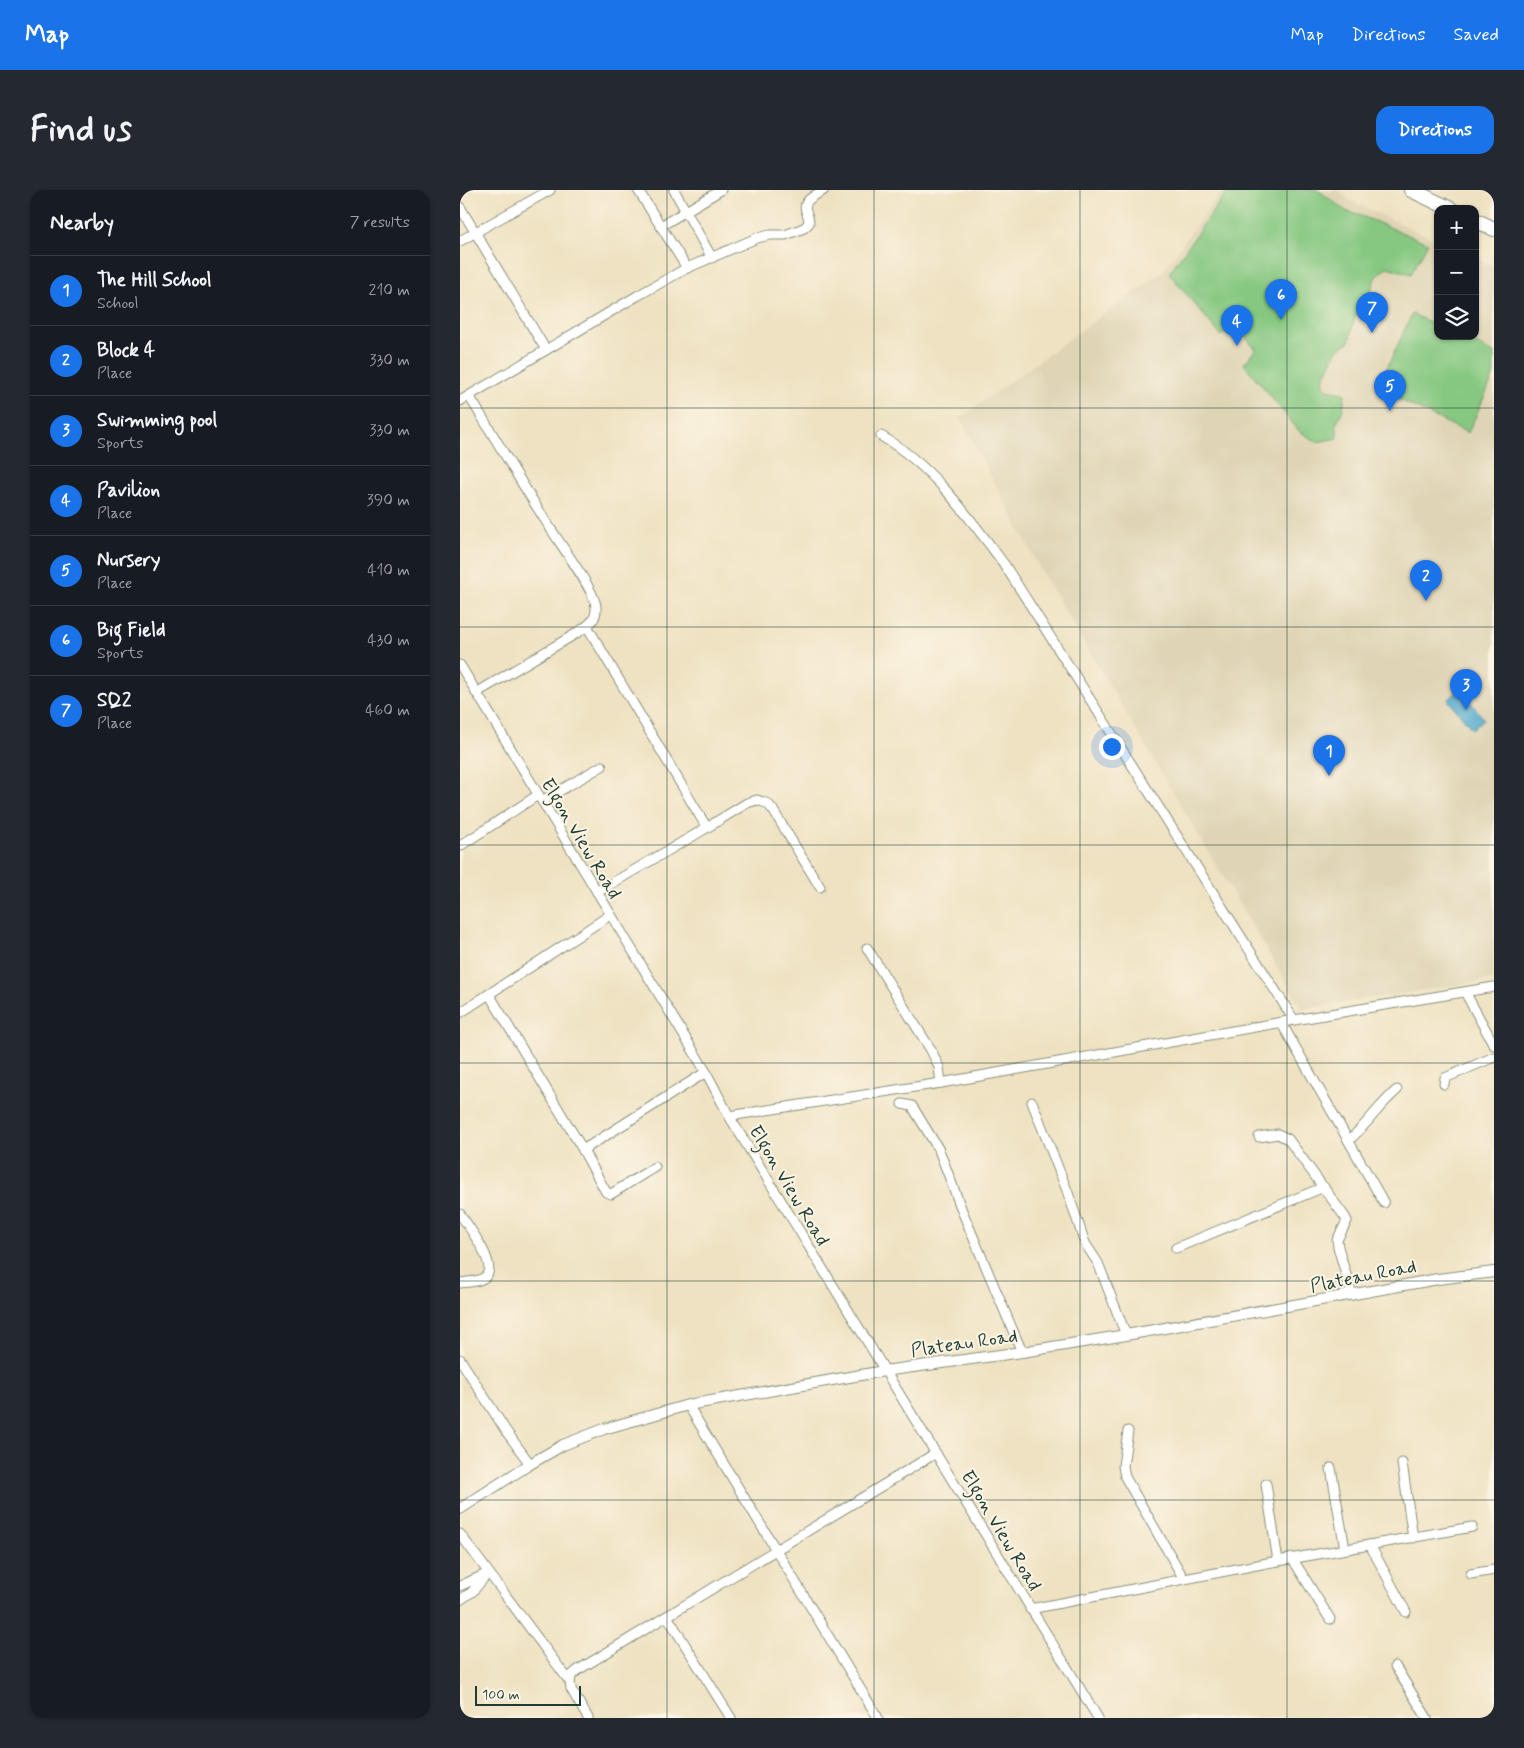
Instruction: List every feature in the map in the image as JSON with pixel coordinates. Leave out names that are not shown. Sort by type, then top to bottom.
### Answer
[{"type":"highway","points":[[1411,190],[1443,205]]},
{"type":"highway","points":[[1479,222],[1494,229]]},
{"type":"street","points":[[460,241],[550,190]]},
{"type":"street","points":[[638,190],[687,268]]},
{"type":"street","points":[[674,190],[712,258]]},
{"type":"street","points":[[661,226],[721,190]]},
{"type":"street","points":[[460,401],[687,268],[757,238],[785,235],[807,226],[809,217],[805,204],[809,199],[824,190]]},
{"type":"street","points":[[460,207],[546,350]]},
{"type":"street","points":[[469,396],[592,592],[595,601],[595,617],[587,626],[476,693]]},
{"type":"street","points":[[882,436],[898,446],[966,512],[1004,564],[1294,1020]]},
{"type":"street","points":[[587,626],[707,828]]},
{"type":"street","name":"Elgon View Road","points":[[462,671],[706,1072],[729,1116],[1098,1718]]},
{"type":"street","points":[[460,846],[540,798],[602,766]]},
{"type":"street","points":[[597,892],[747,803],[757,800],[768,804],[820,887]]},
{"type":"street","points":[[460,1013],[610,915]]},
{"type":"street","points":[[867,948],[931,1050],[939,1067],[941,1083]]},
{"type":"street","points":[[729,1116],[941,1083],[1282,1024],[1294,1020],[1494,987]]},
{"type":"street","points":[[1465,992],[1494,1045]]},
{"type":"street","points":[[489,994],[583,1150],[606,1192],[611,1194],[655,1167]]},
{"type":"street","points":[[1282,1024],[1384,1203]]},
{"type":"street","points":[[1444,1084],[1445,1078],[1494,1057]]},
{"type":"street","points":[[583,1150],[706,1072]]},
{"type":"street","points":[[1349,1140],[1383,1101],[1396,1090]]},
{"type":"street","points":[[1032,1102],[1068,1193],[1085,1243],[1098,1263],[1126,1335]]},
{"type":"street","points":[[902,1104],[912,1106],[939,1150],[1022,1352]]},
{"type":"street","points":[[1259,1138],[1270,1134],[1278,1134],[1288,1139],[1347,1221],[1338,1240],[1338,1247],[1352,1295]]},
{"type":"street","points":[[1176,1248],[1324,1187]]},
{"type":"street","points":[[460,1214],[486,1255],[490,1267],[485,1277],[460,1283]]},
{"type":"street","name":"Plateau Road","points":[[460,1509],[563,1445],[604,1429],[688,1406],[884,1371],[1022,1352],[1438,1279],[1494,1272]]},
{"type":"street","points":[[460,1359],[506,1431],[530,1464]]},
{"type":"street","points":[[688,1406],[878,1718]]},
{"type":"street","points":[[1128,1431],[1123,1466],[1125,1477],[1184,1578]]},
{"type":"street","points":[[570,1682],[572,1676],[578,1670],[936,1452]]},
{"type":"street","points":[[1402,1463],[1413,1538]]},
{"type":"street","points":[[1331,1468],[1346,1549]]},
{"type":"street","points":[[1266,1484],[1278,1561]]},
{"type":"street","points":[[1030,1609],[1184,1578],[1472,1527]]},
{"type":"street","points":[[460,1534],[570,1682],[571,1688],[588,1718]]},
{"type":"street","points":[[1370,1545],[1406,1612]]},
{"type":"street","points":[[1292,1558],[1330,1619]]},
{"type":"street","points":[[1471,1574],[1494,1570]]},
{"type":"street","points":[[460,1586],[488,1573]]},
{"type":"street","points":[[460,1600],[472,1592],[488,1573]]},
{"type":"street","points":[[667,1616],[731,1718]]},
{"type":"street","points":[[1395,1666],[1427,1718]]},
{"type":"shaded area","points":[[1222,190],[1337,190],[1351,201],[1434,239],[1434,340],[1479,340],[1479,260],[1494,267],[1494,979],[1302,1009],[1042,572],[960,418],[1162,272]]},
{"type":"green space","points":[[1228,190],[1318,190],[1346,211],[1428,243],[1411,274],[1387,267],[1375,278],[1370,295],[1364,301],[1365,312],[1355,316],[1349,342],[1337,350],[1323,379],[1325,388],[1345,394],[1343,409],[1336,424],[1338,438],[1317,442],[1299,431],[1244,364],[1256,349],[1234,325],[1221,336],[1169,273]]},
{"type":"green space","points":[[1412,314],[1434,324],[1434,340],[1468,340],[1494,353],[1494,375],[1468,433],[1377,389]]},
{"type":"water","points":[[1460,689],[1484,719],[1472,729],[1448,700]]},
{"type":"place","name":"Big Field","points":[[1281,320]]},
{"type":"place","name":"SQ2","points":[[1372,333]]},
{"type":"place","name":"Pavilion","points":[[1237,346]]},
{"type":"place","name":"Nursery","points":[[1390,411]]},
{"type":"place","name":"Block 4","points":[[1426,601]]},
{"type":"place","name":"Swimming pool","points":[[1466,710]]},
{"type":"place","name":"The Hill School","points":[[1329,776]]}]
